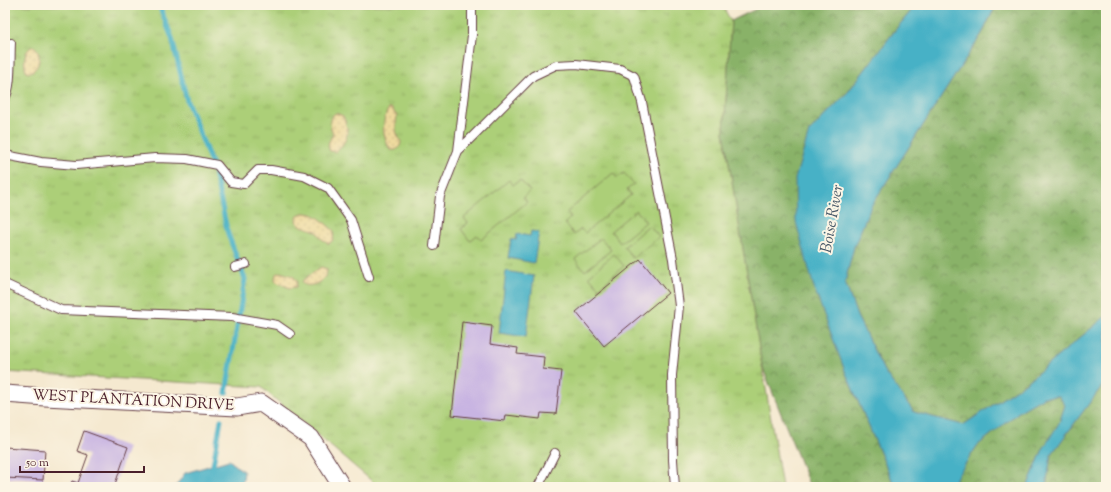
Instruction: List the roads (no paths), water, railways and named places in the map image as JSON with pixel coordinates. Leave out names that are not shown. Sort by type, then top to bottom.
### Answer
[{"type":"street","name":"WEST PLANTATION DRIVE","points":[[5,394],[237,407],[261,403],[311,438],[342,487]]},
{"type":"lane","points":[[434,246],[440,196],[458,151],[472,35],[472,5]]},
{"type":"lane","points":[[5,98],[10,84],[9,68],[11,44]]},
{"type":"lane","points":[[458,151],[533,76],[556,65],[576,64],[620,69],[634,76],[642,102],[660,188],[673,259],[679,306],[672,375],[673,460],[676,487]]},
{"type":"lane","points":[[5,155],[41,162],[76,165],[155,158],[187,159],[217,165],[231,182],[244,184],[258,170],[271,170],[304,176],[328,188],[351,220],[369,277]]},
{"type":"lane","points":[[235,267],[246,264]]},
{"type":"lane","points":[[5,284],[61,310],[232,317],[247,321],[277,325],[290,334]]},
{"type":"lane","points":[[538,487],[555,453]]},
{"type":"water","name":"Boise River","points":[[916,5],[996,5],[983,32],[871,206],[854,247],[845,282],[857,316],[884,371],[914,412],[963,425],[1027,382],[1106,316],[1106,383],[1102,386],[1051,455],[1046,487],[1027,487],[1043,449],[1059,423],[1065,405],[1059,396],[1044,397],[1020,411],[977,446],[956,478],[956,487],[895,487],[845,371],[814,288],[796,222],[795,179],[809,132],[848,92]]},
{"type":"water","points":[[531,231],[539,232],[534,263],[508,258],[511,239],[516,240],[517,234],[530,236]]},
{"type":"water","points":[[506,271],[534,276],[526,337],[499,333]]},
{"type":"water","points":[[229,460],[244,472],[242,487],[175,487],[185,473]]},
{"type":"waterway","points":[[159,5],[172,38],[187,101],[214,170],[228,234],[245,279],[226,393]]},
{"type":"waterway","points":[[213,465],[221,420]]}]
